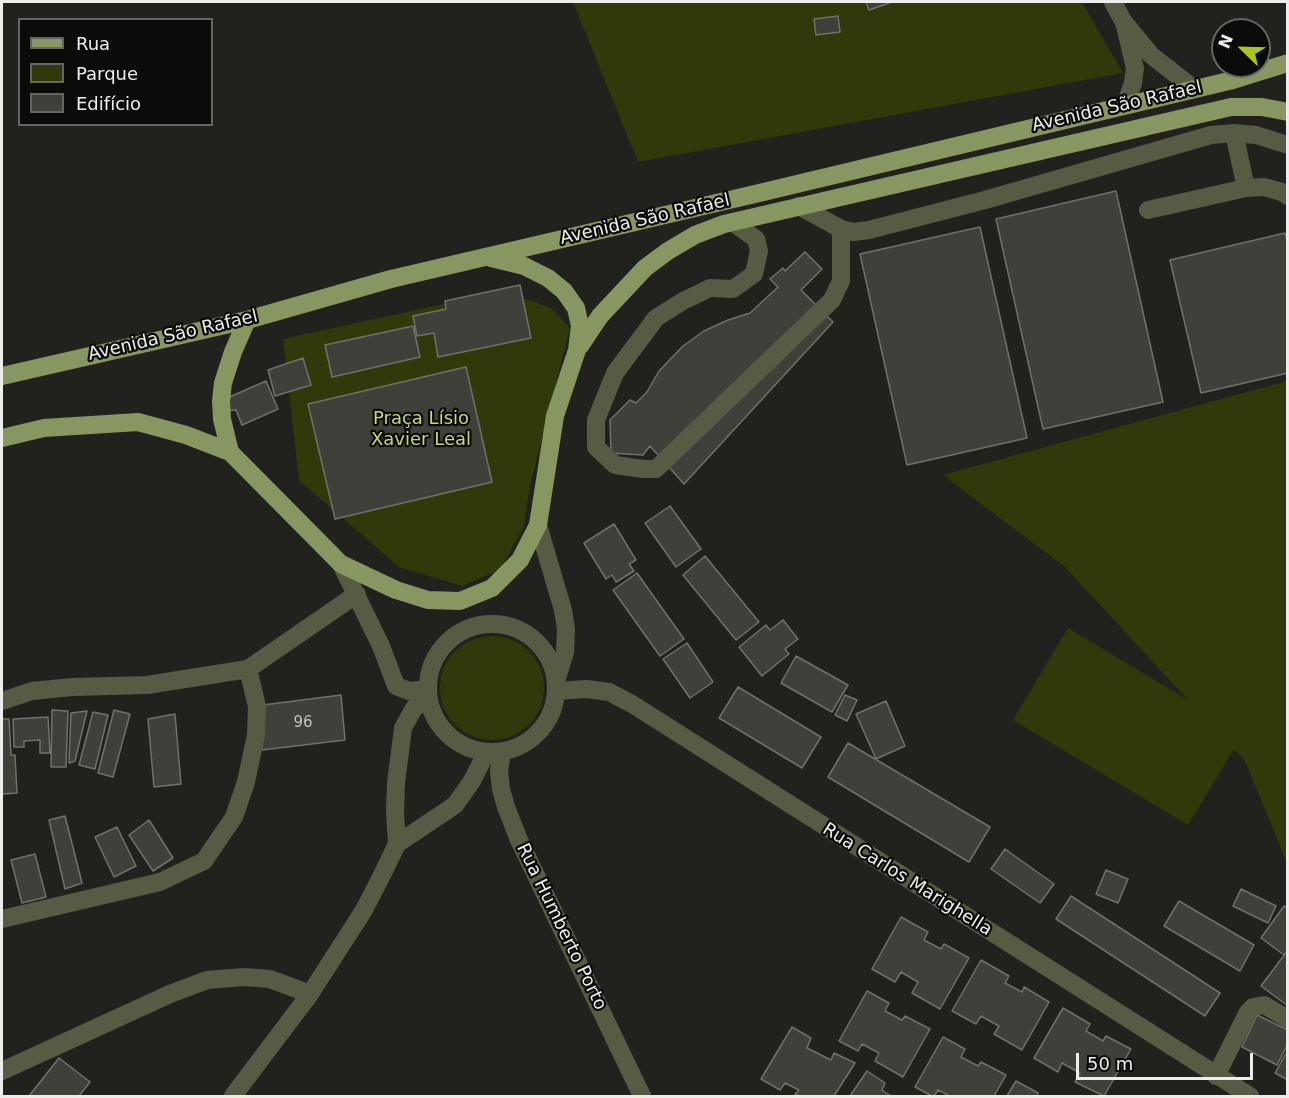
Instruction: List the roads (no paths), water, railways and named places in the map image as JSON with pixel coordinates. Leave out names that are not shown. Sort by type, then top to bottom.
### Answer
[{"type":"main road","name":"Avenida São Rafael","points":[[2,376],[247,320],[392,279],[1233,80],[1287,63]]},
{"type":"main road","name":"Avenida São Rafael","points":[[577,350],[600,316],[645,268],[695,235],[732,222],[1231,107],[1262,107],[1287,112]]},
{"type":"main road","points":[[2,438],[44,428],[138,422],[186,435],[230,452],[341,564],[396,590],[428,600],[460,601],[492,588],[520,560],[538,525],[555,416],[577,350],[580,326],[576,308],[564,291],[548,278],[524,266],[486,257]]},
{"type":"main road","points":[[230,452],[222,419],[223,382],[247,320]]},
{"type":"street","points":[[1113,2],[1123,21],[1151,55],[1193,88]]},
{"type":"street","points":[[1123,21],[1135,68],[1133,83],[1125,105]]},
{"type":"street","points":[[799,206],[841,229],[854,232],[985,200],[1211,135],[1234,133],[1256,135],[1287,145]]},
{"type":"street","points":[[1234,133],[1246,188]]},
{"type":"street","points":[[1148,210],[1246,188],[1264,187],[1282,192],[1287,196]]},
{"type":"street","points":[[732,222],[756,239],[759,251],[754,274],[734,289],[710,288],[656,318],[615,374],[596,420],[597,447],[615,465],[657,469],[832,300],[841,281],[841,229]]},
{"type":"street","points":[[538,525],[563,610],[566,629],[565,652],[553,708],[545,724],[533,737],[518,747],[494,752],[466,747],[448,736],[435,720],[428,694],[430,671],[437,655],[448,641],[463,630],[480,625],[497,624],[515,628],[530,636],[543,648],[551,664],[556,686]]},
{"type":"street","points":[[341,564],[381,646],[396,686],[428,694]]},
{"type":"street","points":[[2,701],[32,691],[72,687],[147,685],[249,669],[357,594]]},
{"type":"street","points":[[2,919],[160,882],[204,861],[234,817],[246,782],[256,735],[257,706],[249,669]]},
{"type":"street","name":"Rua Carlos Marighella","points":[[556,686],[609,692],[632,704],[1250,1096]]},
{"type":"street","points":[[397,844],[396,783],[403,728],[414,708],[428,694]]},
{"type":"street","points":[[233,1096],[310,994],[364,910],[397,844],[455,805],[494,752]]},
{"type":"street","name":"Rua Humberto Porto","points":[[494,752],[506,807],[519,840],[642,1096]]},
{"type":"street","points":[[2,1071],[170,994],[207,980],[244,977],[270,979],[310,994]]},
{"type":"street","points":[[1216,1076],[1248,1012],[1253,1007],[1264,1005],[1287,1019]]},
{"type":"park label","name":"Praça Lísio Xavier Leal","points":[[421,429]]}]
